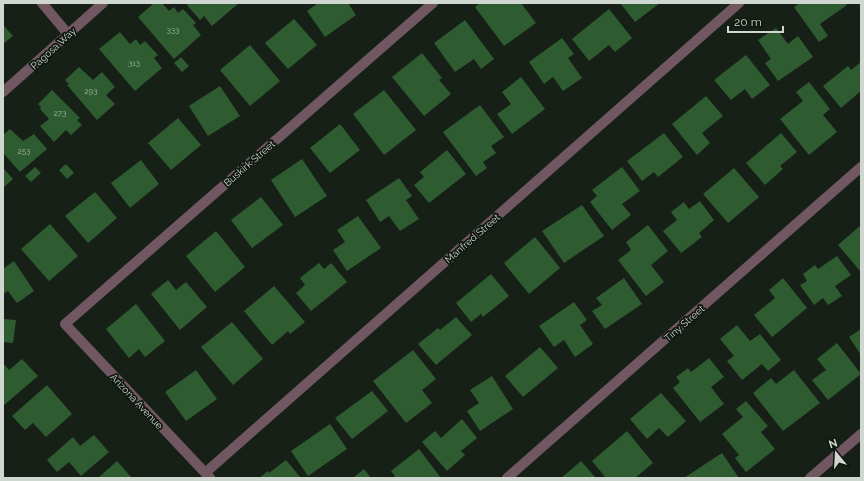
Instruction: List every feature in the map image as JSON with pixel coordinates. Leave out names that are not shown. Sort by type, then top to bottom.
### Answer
[{"type":"street","points":[[42,3],[68,34]]},
{"type":"street","name":"Pagosa Way","points":[[3,92],[103,3]]},
{"type":"street","name":"Buskirk Street","points":[[65,324],[433,3]]},
{"type":"street","name":"Manfred Street","points":[[208,476],[739,3]]},
{"type":"street","name":"Tiny Street","points":[[506,478],[861,167]]},
{"type":"street","name":"Arizona Avenue","points":[[65,324],[208,476]]},
{"type":"street","points":[[810,478],[861,434]]},
{"type":"building","points":[[154,3],[162,3],[169,11],[174,7],[178,13],[183,9],[196,23],[193,25],[201,35],[174,59],[138,17]]},
{"type":"building","points":[[189,3],[239,3],[212,26],[204,16],[200,20],[187,5]]},
{"type":"building","points":[[318,3],[348,3],[356,15],[325,37],[307,11]]},
{"type":"building","points":[[480,3],[521,3],[536,23],[504,46],[475,7]]},
{"type":"building","points":[[620,3],[660,3],[635,22]]},
{"type":"building","points":[[800,3],[845,3],[847,5],[820,24],[828,36],[819,42],[794,7]]},
{"type":"building","points":[[609,9],[632,38],[615,52],[609,45],[589,61],[572,39]]},
{"type":"building","points":[[294,19],[317,45],[288,69],[265,43]]},
{"type":"building","points":[[465,20],[494,59],[481,69],[474,59],[455,72],[434,43]]},
{"type":"building","points":[[3,25],[13,36],[3,44]]},
{"type":"building","points":[[776,28],[788,44],[798,36],[813,57],[778,81],[765,63],[771,59],[758,40]]},
{"type":"building","points":[[120,32],[130,44],[136,39],[140,45],[145,41],[158,55],[154,58],[162,68],[135,91],[99,49]]},
{"type":"building","points":[[562,38],[574,54],[568,58],[582,78],[563,91],[553,77],[544,84],[529,62]]},
{"type":"building","points":[[250,45],[280,81],[250,106],[220,70]]},
{"type":"building","points":[[422,53],[442,78],[439,80],[451,94],[424,116],[392,77]]},
{"type":"building","points":[[746,55],[770,85],[752,99],[745,89],[731,100],[714,80]]},
{"type":"building","points":[[181,57],[189,66],[182,72],[174,63]]},
{"type":"building","points":[[861,62],[861,91],[841,108],[823,86],[848,66],[851,70]]},
{"type":"building","points":[[79,67],[93,80],[102,72],[115,87],[106,95],[115,104],[97,120],[67,85],[69,84],[65,80]]},
{"type":"building","points":[[521,77],[545,109],[512,134],[497,114],[511,104],[502,92]]},
{"type":"building","points":[[809,82],[830,109],[823,115],[837,132],[809,155],[780,119],[803,101],[796,92]]},
{"type":"building","points":[[220,86],[240,116],[208,136],[189,106]]},
{"type":"building","points":[[52,90],[80,118],[77,120],[82,125],[71,135],[66,130],[54,142],[40,126],[49,119],[40,109],[41,107],[38,104]]},
{"type":"building","points":[[384,90],[416,130],[384,155],[353,114]]},
{"type":"building","points":[[706,96],[723,116],[702,133],[710,143],[697,155],[672,124]]},
{"type":"building","points":[[480,105],[504,137],[491,146],[496,153],[483,162],[487,168],[476,176],[443,132]]},
{"type":"building","points":[[178,118],[201,145],[171,170],[148,143]]},
{"type":"building","points":[[340,124],[360,150],[330,173],[310,148]]},
{"type":"building","points":[[10,129],[23,141],[34,134],[47,149],[20,172],[3,153],[3,135]]},
{"type":"building","points":[[664,133],[683,157],[658,177],[654,172],[642,181],[627,161]]},
{"type":"building","points":[[781,133],[797,152],[780,166],[783,169],[765,185],[746,163]]},
{"type":"building","points":[[447,150],[466,174],[429,203],[414,185],[424,177],[420,172]]},
{"type":"building","points":[[302,159],[327,196],[295,217],[271,180]]},
{"type":"building","points":[[141,160],[159,184],[130,208],[111,183]]},
{"type":"building","points":[[66,164],[74,173],[67,179],[59,170]]},
{"type":"building","points":[[35,167],[41,173],[31,182],[25,176]]},
{"type":"building","points":[[622,167],[640,191],[622,204],[631,215],[612,230],[590,202],[597,196],[592,190]]},
{"type":"building","points":[[3,168],[13,179],[3,188]]},
{"type":"building","points":[[734,168],[759,197],[728,223],[703,194]]},
{"type":"building","points":[[399,178],[412,196],[406,200],[419,219],[400,231],[389,216],[380,222],[366,200]]},
{"type":"building","points":[[95,192],[117,218],[88,243],[65,216]]},
{"type":"building","points":[[261,197],[283,225],[252,248],[231,220]]},
{"type":"building","points":[[700,201],[714,220],[699,233],[702,237],[681,253],[663,231],[677,220],[671,212],[684,202],[689,209]]},
{"type":"building","points":[[582,205],[604,236],[564,263],[542,231]]},
{"type":"building","points":[[358,216],[381,248],[347,271],[333,250],[345,242],[337,230]]},
{"type":"building","points":[[50,224],[78,256],[49,281],[21,249]]},
{"type":"building","points":[[648,225],[668,251],[651,265],[664,282],[646,296],[618,260],[631,250],[626,242]]},
{"type":"building","points":[[861,225],[861,272],[838,245]]},
{"type":"building","points":[[216,231],[245,267],[215,292],[186,256]]},
{"type":"building","points":[[535,237],[560,268],[529,294],[504,263]]},
{"type":"building","points":[[837,256],[851,275],[835,286],[842,296],[828,305],[823,298],[814,305],[800,285],[807,281],[803,274],[815,265],[818,269]]},
{"type":"building","points":[[14,261],[34,291],[17,303],[8,291],[3,294],[3,269]]},
{"type":"building","points":[[319,263],[324,269],[331,263],[347,282],[311,311],[296,293],[305,285],[300,278]]},
{"type":"building","points":[[491,274],[509,296],[483,317],[481,314],[471,322],[456,303]]},
{"type":"building","points":[[624,278],[642,304],[605,329],[592,311],[602,305],[596,298]]},
{"type":"building","points":[[783,278],[807,308],[772,337],[754,315],[775,298],[769,290]]},
{"type":"building","points":[[168,280],[176,290],[186,282],[207,307],[180,330],[151,294]]},
{"type":"building","points":[[274,286],[305,322],[290,334],[288,331],[272,345],[244,311]]},
{"type":"building","points":[[574,302],[587,320],[580,325],[593,344],[575,357],[564,340],[554,347],[539,326]]},
{"type":"building","points":[[136,304],[165,341],[145,357],[139,349],[129,358],[106,329]]},
{"type":"building","points":[[456,317],[472,335],[436,365],[418,344],[438,328],[440,330]]},
{"type":"building","points":[[3,319],[16,320],[13,343],[3,342]]},
{"type":"building","points":[[232,322],[263,359],[233,385],[201,347]]},
{"type":"building","points":[[737,325],[750,341],[760,334],[781,360],[768,371],[762,364],[742,380],[727,361],[734,356],[720,339]]},
{"type":"building","points":[[861,329],[861,355],[849,337]]},
{"type":"building","points":[[837,343],[861,374],[828,400],[812,380],[826,370],[817,359]]},
{"type":"building","points":[[540,347],[558,368],[523,397],[505,376]]},
{"type":"building","points":[[413,350],[436,379],[422,390],[432,403],[406,423],[373,381]]},
{"type":"building","points":[[709,358],[724,377],[711,387],[724,404],[700,422],[673,388],[680,382],[676,377],[688,368],[691,372]]},
{"type":"building","points":[[22,359],[38,376],[3,406],[3,363],[9,370]]},
{"type":"building","points":[[196,370],[217,399],[186,421],[165,392]]},
{"type":"building","points":[[794,370],[820,403],[783,431],[753,393],[771,378],[776,384]]},
{"type":"building","points":[[492,376],[513,409],[480,431],[467,411],[479,403],[470,390]]},
{"type":"building","points":[[47,385],[72,414],[46,437],[33,423],[25,430],[12,416]]},
{"type":"building","points":[[372,391],[388,411],[352,439],[335,418]]},
{"type":"building","points":[[661,393],[686,421],[668,437],[659,428],[647,439],[630,419]]},
{"type":"building","points":[[746,401],[768,426],[761,432],[775,449],[746,472],[735,458],[739,455],[722,434],[743,417],[736,409]]},
{"type":"building","points":[[462,419],[477,438],[461,451],[465,455],[447,471],[422,442],[435,431],[441,438]]},
{"type":"building","points":[[330,424],[347,449],[308,476],[291,451]]},
{"type":"building","points":[[627,431],[653,463],[635,478],[606,478],[592,461]]},
{"type":"building","points":[[94,435],[109,452],[81,476],[69,462],[57,472],[47,460],[73,437],[80,446]]},
{"type":"building","points":[[419,449],[441,478],[392,478],[395,476],[391,471]]},
{"type":"building","points":[[722,453],[739,478],[684,478]]},
{"type":"building","points":[[286,460],[301,478],[259,478],[268,471],[269,473]]},
{"type":"building","points":[[117,461],[132,478],[98,478]]},
{"type":"building","points":[[581,461],[596,478],[561,478]]},
{"type":"building","points":[[364,469],[371,478],[353,478]]}]
